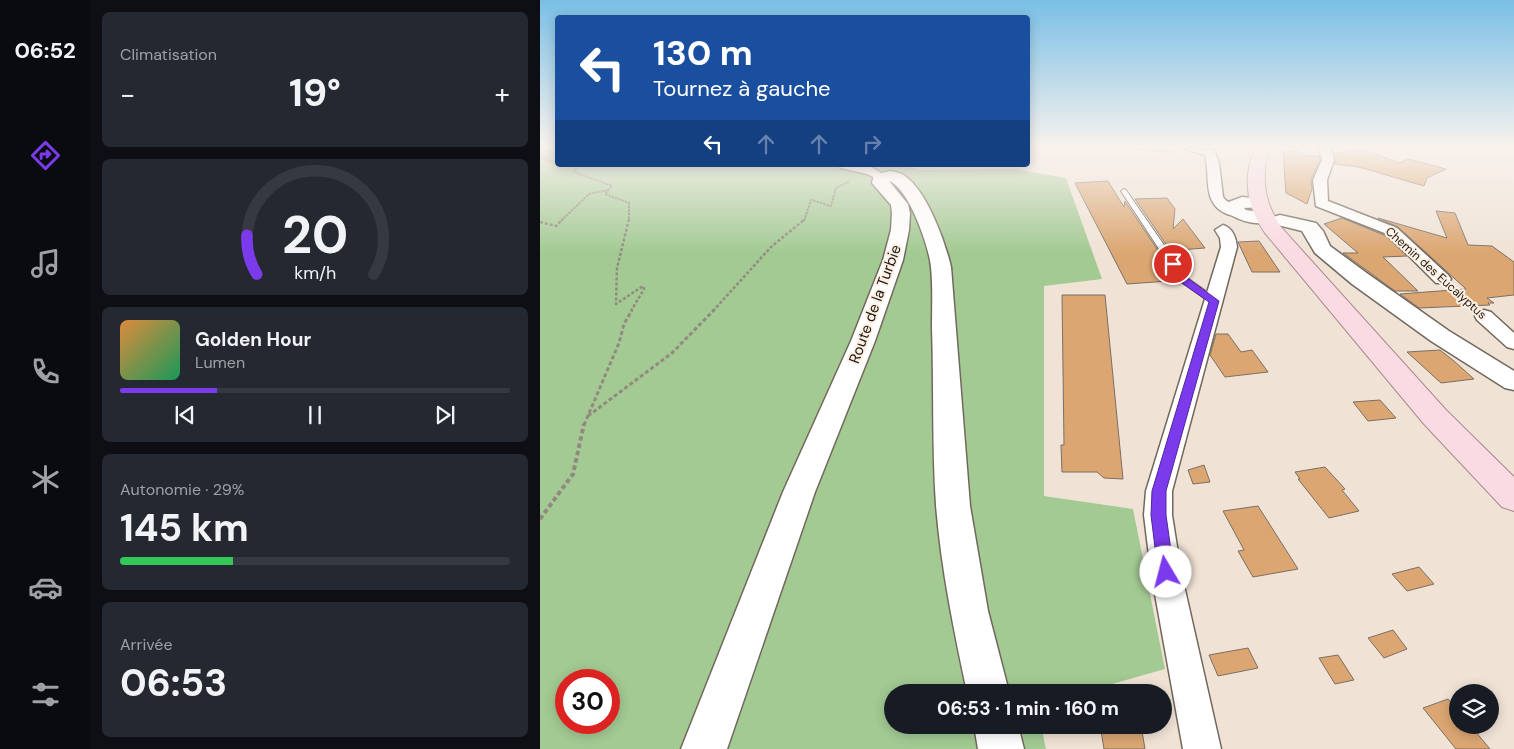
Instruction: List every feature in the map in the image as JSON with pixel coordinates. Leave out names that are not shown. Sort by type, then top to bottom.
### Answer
[{"type":"main road","points":[[1271,183],[1271,196],[1260,212],[1292,254],[1435,417],[1514,498]]},
{"type":"street","name":"Route de la Turbie","points":[[704,749],[800,492],[863,341],[893,260],[900,230],[901,213],[899,204],[880,183]]},
{"type":"street","points":[[902,183],[912,194],[927,219],[937,250],[943,295],[953,506],[969,611],[986,684]]},
{"type":"street","points":[[1215,183],[1220,205],[1260,212],[1309,227],[1314,231],[1322,248],[1395,305],[1514,382]]},
{"type":"street","name":"Chemin des Eucalyptus","points":[[1320,183],[1321,202],[1392,230],[1442,279]]},
{"type":"street","points":[[1202,749],[1166,572],[1158,515],[1159,491],[1164,472],[1229,247],[1228,238],[1223,230]]},
{"type":"street","name":"Chemin des Eucalyptus","points":[[1484,316],[1514,343]]},
{"type":"street","points":[[998,734],[1001,749]]},
{"type":"lane","points":[[1124,191],[1182,279],[1214,301]]},
{"type":"path","points":[[540,519],[573,474],[586,417],[619,343],[624,324],[644,289],[642,286],[616,304],[619,256],[624,244],[630,213],[629,203],[605,194],[612,186],[604,183]]},
{"type":"path","points":[[586,417],[672,353],[732,292],[770,247],[805,220],[811,200],[831,206],[836,188],[851,183]]},
{"type":"path","points":[[540,222],[556,226],[590,194],[609,190]]},
{"type":"path","name":"Chemin des Eucalyptus","points":[[1442,279],[1484,316]]},
{"type":"green space","points":[[540,183],[1068,183],[1102,279],[1044,286],[1044,496],[1133,509],[1165,669],[1112,684],[884,684],[884,734],[1043,734],[1046,749],[540,749]]},
{"type":"building","points":[[1075,183],[1109,183],[1124,207],[1125,201],[1171,270],[1163,270],[1169,281],[1127,284]]},
{"type":"building","points":[[1285,183],[1311,183],[1312,189],[1307,204],[1286,193]]},
{"type":"building","points":[[1414,183],[1425,183],[1424,186]]},
{"type":"building","points":[[1167,198],[1175,209],[1173,229],[1183,219],[1205,248],[1179,250],[1192,269],[1183,269],[1135,199]]},
{"type":"building","points":[[1436,211],[1455,213],[1468,245],[1492,246],[1514,262],[1514,295],[1487,298],[1494,303],[1488,303],[1490,305],[1419,308],[1400,294],[1466,289],[1398,227],[1378,218],[1447,238]]},
{"type":"building","points":[[1342,218],[1386,236],[1407,256],[1383,257],[1418,291],[1395,291],[1343,253],[1358,253],[1324,224]]},
{"type":"building","points":[[1259,241],[1280,272],[1252,272],[1238,242]]},
{"type":"building","points":[[1062,295],[1105,295],[1123,479],[1104,478],[1097,472],[1062,472],[1061,445],[1064,445]]},
{"type":"building","points":[[1216,334],[1228,334],[1241,352],[1252,350],[1268,372],[1225,377],[1210,355]]},
{"type":"building","points":[[1440,350],[1474,379],[1441,383],[1407,352]]},
{"type":"building","points":[[1380,400],[1396,418],[1368,421],[1353,402]]},
{"type":"building","points":[[1204,465],[1210,482],[1193,484],[1188,470]]},
{"type":"building","points":[[1325,467],[1345,489],[1342,490],[1359,511],[1329,518],[1298,479],[1300,479],[1295,472]]},
{"type":"building","points":[[1258,506],[1298,569],[1253,577],[1238,551],[1244,550],[1223,511]]},
{"type":"building","points":[[1419,567],[1434,584],[1407,591],[1392,574]]},
{"type":"building","points":[[1393,630],[1407,649],[1384,658],[1368,638]]},
{"type":"building","points":[[1248,648],[1258,668],[1218,676],[1209,655]]},
{"type":"building","points":[[1338,655],[1354,680],[1335,684],[1319,658]]},
{"type":"building","points":[[1448,699],[1449,734],[1478,734],[1490,749],[1456,749],[1423,708]]},
{"type":"building","points":[[1102,734],[1142,734],[1145,749],[1104,749]]},
{"type":"route","points":[[1166,572],[1158,515],[1159,491],[1214,301],[1201,294],[1182,279],[1173,264]]}]
